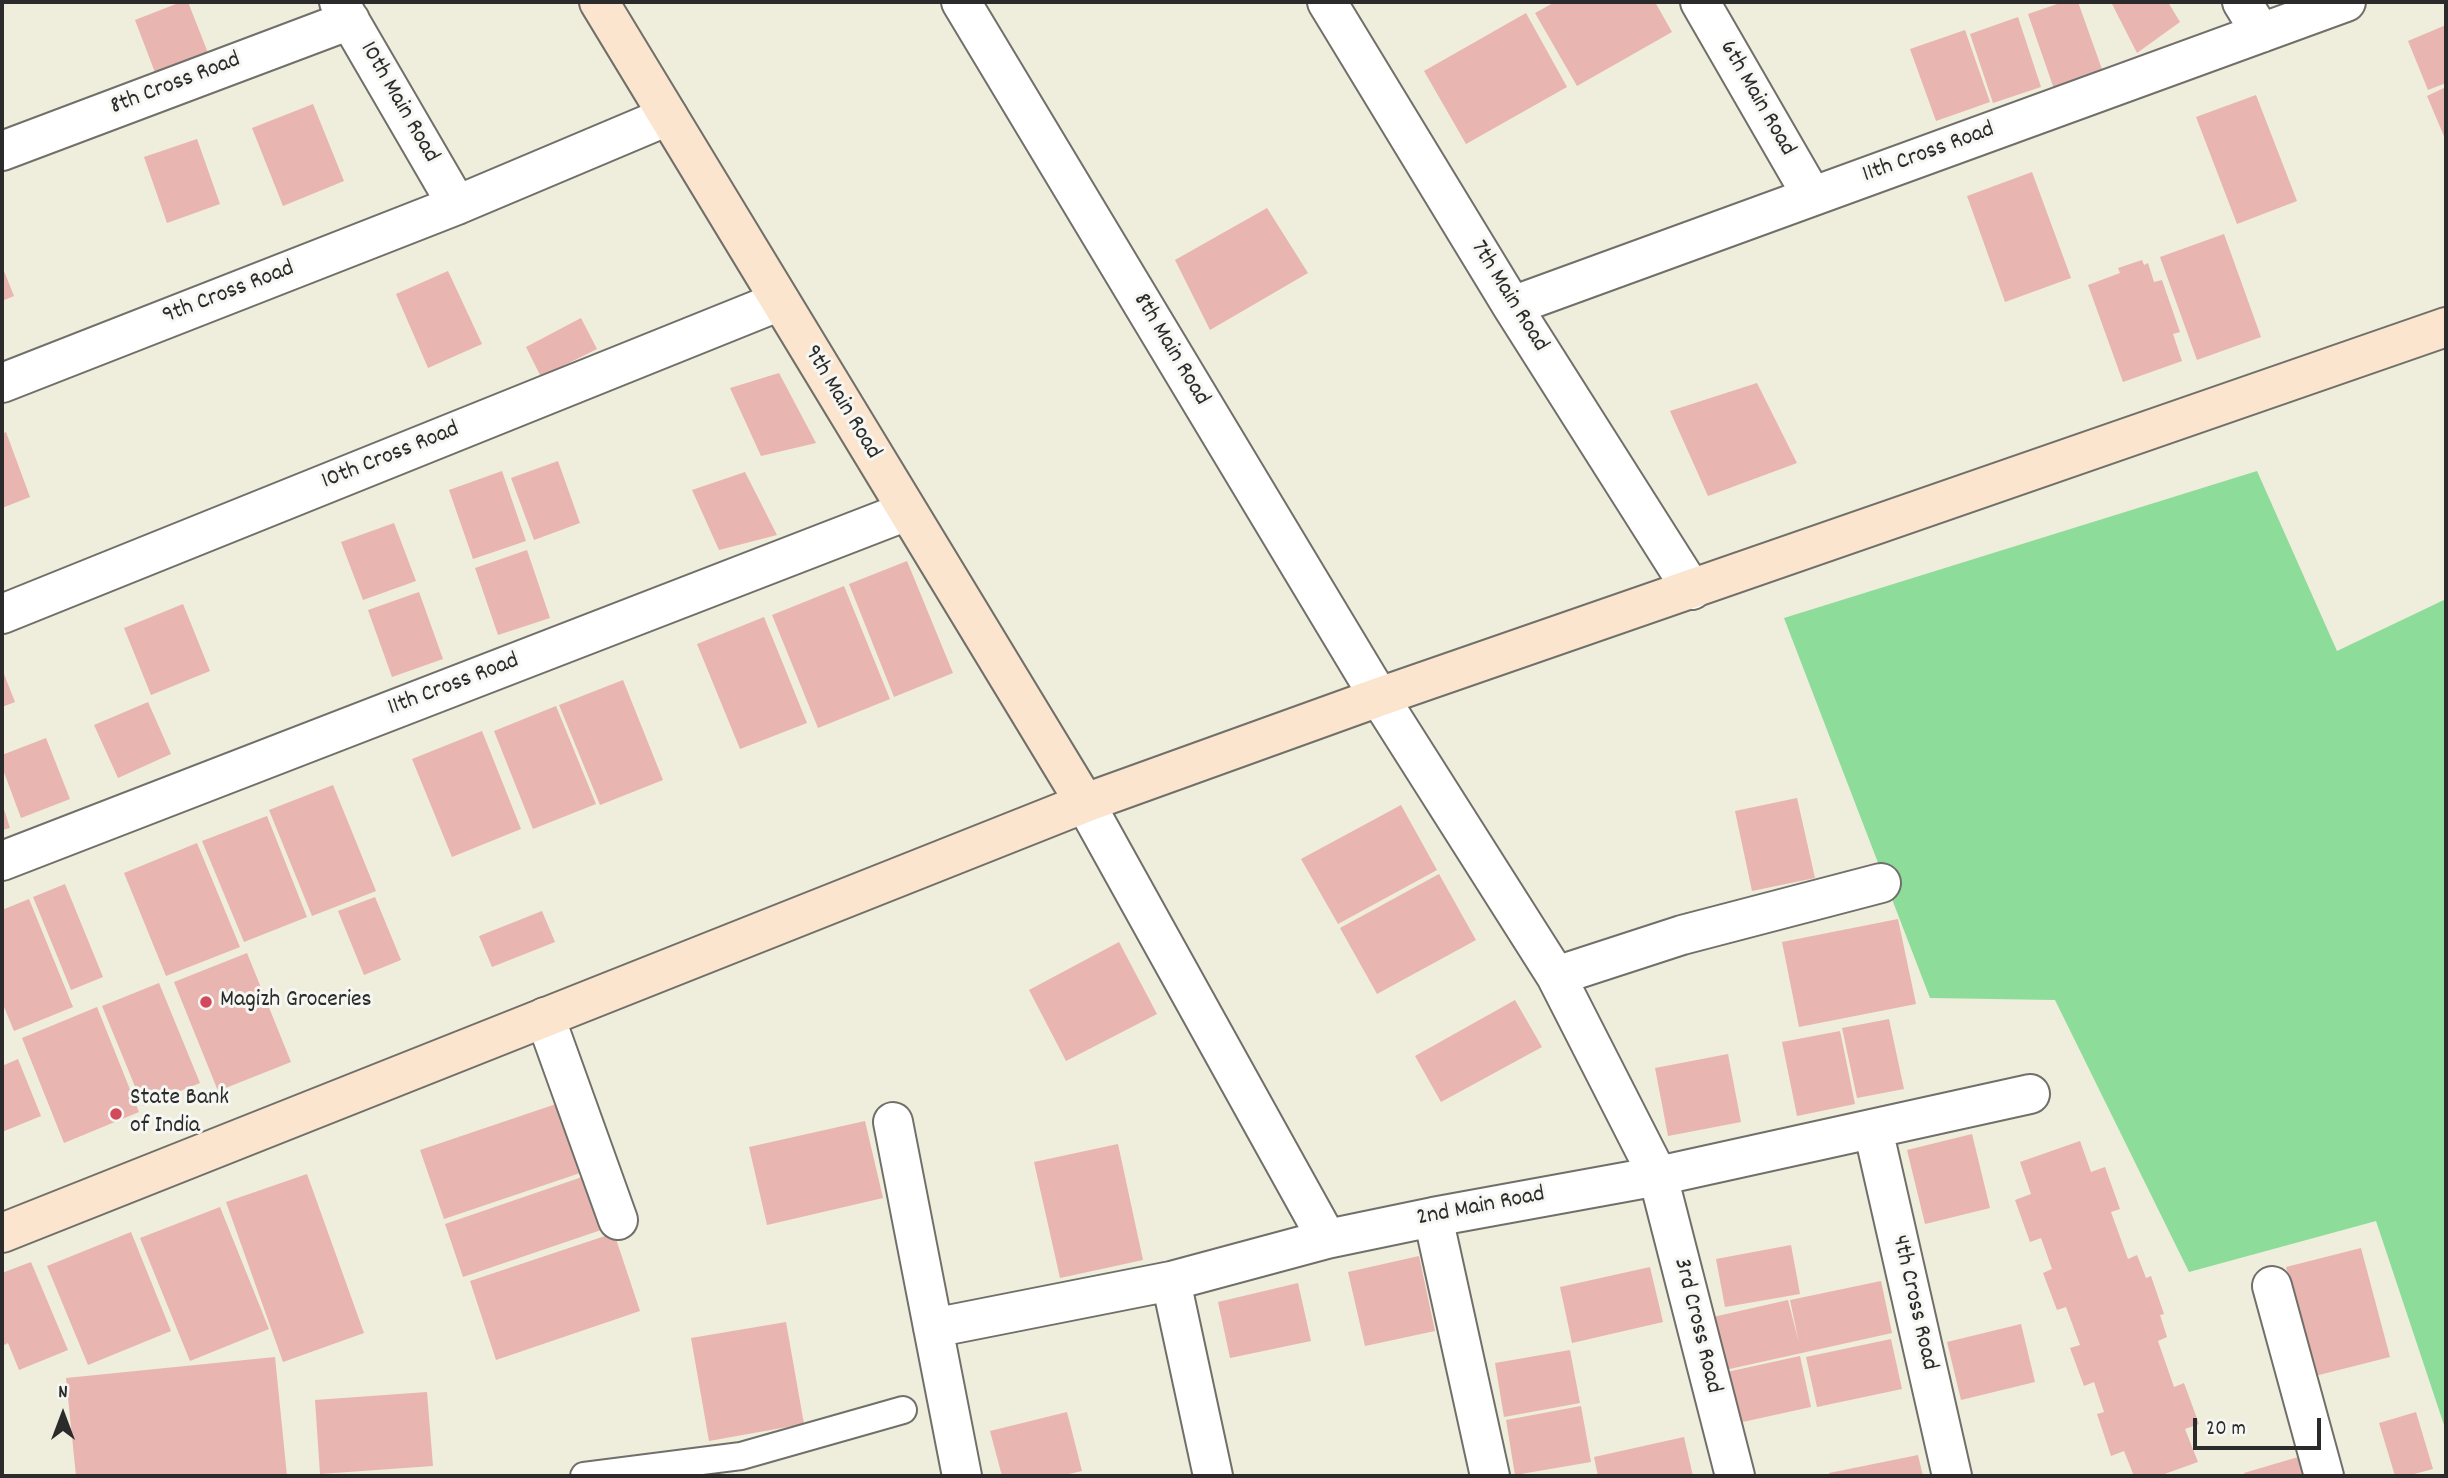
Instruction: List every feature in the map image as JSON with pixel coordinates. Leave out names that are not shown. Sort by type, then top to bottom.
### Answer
[{"type":"street","name":"9th Main Road","points":[[599,2],[1085,803]]},
{"type":"street","name":"8th Main Road","points":[[961,2],[1379,697],[1556,976]]},
{"type":"street","name":"7th Main Road","points":[[1327,2],[1512,306],[1692,590]]},
{"type":"street","name":"6th Main Road","points":[[1700,2],[1812,197]]},
{"type":"street","name":"11th Cross Road","points":[[1512,306],[1812,197],[2251,17],[2346,2]]},
{"type":"street","name":"8th Cross Road","points":[[2,151],[344,11]]},
{"type":"street","name":"10th Main Road","points":[[344,11],[457,205]]},
{"type":"street","name":"9th Cross Road","points":[[2,383],[457,205],[668,116]]},
{"type":"street","name":"10th Cross Road","points":[[2,614],[780,301]]},
{"type":"street","points":[[2,1233],[1085,803],[1379,697],[2446,327]]},
{"type":"street","name":"11th Cross Road","points":[[2,861],[906,511]]},
{"type":"street","points":[[1085,803],[1328,1239]]},
{"type":"street","points":[[1556,976],[1682,935],[1881,883]]},
{"type":"street","name":"3rd Cross Road","points":[[1556,976],[1658,1176],[1735,1476]]},
{"type":"street","points":[[545,1017],[618,1220]]},
{"type":"street","name":"2nd Main Road","points":[[933,1328],[1171,1281],[1328,1239],[1658,1176],[2030,1094]]},
{"type":"street","points":[[893,1122],[962,1476]]},
{"type":"street","name":"4th Cross Road","points":[[1874,1129],[1952,1476]]},
{"type":"street","points":[[1433,1217],[1490,1476]]},
{"type":"street","points":[[1171,1281],[1213,1476]]},
{"type":"street","points":[[2272,1286],[2324,1476]]},
{"type":"lane","points":[[584,1476],[741,1456],[903,1410]]},
{"type":"green space","points":[[2257,471],[2337,651],[2446,599],[2446,1431],[2376,1221],[2189,1272],[2055,1000],[1930,998],[1784,618]]},
{"type":"building","points":[[181,2],[188,2],[212,63],[159,83],[135,20]]},
{"type":"building","points":[[1555,2],[1655,2],[1672,32],[1577,86],[1535,13]]},
{"type":"building","points":[[2063,2],[2078,2],[2103,72],[2054,89],[2028,14]]},
{"type":"building","points":[[2111,2],[2168,2],[2180,22],[2137,53]]},
{"type":"building","points":[[1526,13],[1567,87],[1466,144],[1424,71]]},
{"type":"building","points":[[2018,17],[2041,87],[1993,103],[1970,34]]},
{"type":"building","points":[[2446,25],[2446,83],[2428,90],[2408,41]]},
{"type":"building","points":[[1965,30],[1990,102],[1936,121],[1910,49]]},
{"type":"building","points":[[2446,87],[2446,141],[2427,96]]},
{"type":"building","points":[[2256,95],[2297,201],[2237,224],[2196,117]]},
{"type":"building","points":[[313,104],[344,181],[283,206],[252,128]]},
{"type":"building","points":[[197,139],[220,204],[167,223],[144,157]]},
{"type":"building","points":[[2032,172],[2071,278],[2005,302],[1967,196]]},
{"type":"building","points":[[1267,208],[1308,273],[1210,330],[1175,260]]},
{"type":"building","points":[[2224,234],[2261,337],[2197,360],[2160,257]]},
{"type":"building","points":[[2142,260],[2144,265],[2148,263],[2154,282],[2162,280],[2180,332],[2173,334],[2182,361],[2123,382],[2088,285],[2120,273],[2118,268]]},
{"type":"building","points":[[2,266],[14,296],[2,301]]},
{"type":"building","points":[[448,271],[482,344],[428,368],[396,294]]},
{"type":"building","points":[[581,318],[597,349],[541,377],[526,347]]},
{"type":"building","points":[[779,373],[816,443],[761,456],[730,388]]},
{"type":"building","points":[[1757,383],[1797,463],[1708,496],[1670,411]]},
{"type":"building","points":[[6,432],[30,497],[2,508],[2,434]]},
{"type":"building","points":[[558,461],[580,523],[534,540],[511,478]]},
{"type":"building","points":[[502,471],[526,541],[473,559],[449,490]]},
{"type":"building","points":[[745,472],[777,535],[719,550],[692,490]]},
{"type":"building","points":[[394,523],[416,581],[363,600],[341,542]]},
{"type":"building","points":[[527,550],[550,618],[498,635],[475,568]]},
{"type":"building","points":[[907,561],[953,673],[894,697],[849,584]]},
{"type":"building","points":[[844,586],[890,699],[818,728],[772,615]]},
{"type":"building","points":[[419,592],[443,659],[392,677],[368,610]]},
{"type":"building","points":[[183,604],[210,671],[151,695],[124,628]]},
{"type":"building","points":[[764,617],[807,723],[740,749],[697,644]]},
{"type":"building","points":[[2,669],[15,702],[2,707]]},
{"type":"building","points":[[623,680],[663,780],[600,805],[559,705]]},
{"type":"building","points":[[148,702],[171,754],[118,778],[94,725]]},
{"type":"building","points":[[556,706],[596,804],[533,829],[494,731]]},
{"type":"building","points":[[482,731],[521,829],[452,857],[412,759]]},
{"type":"building","points":[[46,738],[70,799],[21,818],[2,767],[2,755]]},
{"type":"building","points":[[333,785],[376,891],[312,916],[269,810]]},
{"type":"building","points":[[1797,798],[1815,878],[1752,891],[1735,811]]},
{"type":"building","points":[[2,803],[10,828],[2,830]]},
{"type":"building","points":[[1401,805],[1437,870],[1338,924],[1301,859]]},
{"type":"building","points":[[267,816],[307,917],[244,942],[202,841]]},
{"type":"building","points":[[197,843],[240,947],[166,976],[124,873]]},
{"type":"building","points":[[1439,874],[1476,940],[1377,994],[1340,928]]},
{"type":"building","points":[[65,884],[103,977],[71,990],[33,897]]},
{"type":"building","points":[[375,897],[401,960],[364,975],[338,911]]},
{"type":"building","points":[[29,899],[73,1007],[14,1031],[2,1002],[2,910]]},
{"type":"building","points":[[542,911],[555,942],[492,967],[479,936]]},
{"type":"building","points":[[1898,919],[1916,1004],[1799,1027],[1782,942]]},
{"type":"building","points":[[1119,942],[1157,1014],[1066,1061],[1029,990]]},
{"type":"building","points":[[247,953],[291,1062],[218,1091],[174,982]]},
{"type":"building","points":[[159,983],[200,1083],[143,1106],[102,1006]]},
{"type":"building","points":[[1515,1000],[1542,1047],[1441,1102],[1415,1056]]},
{"type":"building","points":[[97,1007],[139,1112],[64,1143],[22,1038]]},
{"type":"building","points":[[1889,1019],[1904,1089],[1857,1098],[1842,1028]]},
{"type":"building","points":[[1840,1031],[1855,1104],[1797,1116],[1782,1042]]},
{"type":"building","points":[[1728,1054],[1741,1122],[1668,1136],[1655,1068]]},
{"type":"building","points":[[18,1059],[41,1116],[2,1132],[2,1066]]},
{"type":"building","points":[[562,1102],[586,1171],[444,1219],[420,1150]]},
{"type":"building","points":[[865,1121],[883,1198],[767,1225],[749,1147]]},
{"type":"building","points":[[1972,1134],[1990,1208],[1925,1224],[1907,1150]]},
{"type":"building","points":[[2080,1141],[2091,1172],[2105,1167],[2120,1209],[2111,1212],[2128,1259],[2137,1255],[2146,1278],[2151,1276],[2164,1314],[2160,1315],[2167,1337],[2158,1341],[2174,1387],[2184,1383],[2199,1424],[2185,1429],[2198,1462],[2159,1476],[2134,1476],[2124,1451],[2111,1456],[2097,1414],[2104,1412],[2094,1382],[2084,1386],[2070,1348],[2080,1345],[2066,1307],[2057,1310],[2043,1273],[2052,1269],[2041,1238],[2030,1242],[2015,1200],[2031,1194],[2020,1162]]},
{"type":"building","points":[[1118,1144],[1143,1260],[1060,1278],[1034,1162]]},
{"type":"building","points":[[307,1174],[364,1333],[283,1362],[226,1202]]},
{"type":"building","points":[[588,1175],[607,1228],[463,1277],[445,1224]]},
{"type":"building","points":[[220,1207],[269,1329],[190,1361],[140,1238]]},
{"type":"building","points":[[131,1232],[171,1331],[88,1365],[47,1266]]},
{"type":"building","points":[[614,1233],[640,1311],[496,1360],[470,1281]]},
{"type":"building","points":[[1791,1245],[1800,1294],[1725,1307],[1716,1259]]},
{"type":"building","points":[[2361,1248],[2390,1357],[2315,1376],[2286,1267]]},
{"type":"building","points":[[1419,1256],[1435,1331],[1365,1346],[1348,1272]]},
{"type":"building","points":[[31,1262],[68,1350],[19,1370],[8,1343],[2,1346],[2,1273]]},
{"type":"building","points":[[1650,1267],[1663,1322],[1572,1343],[1560,1287]]},
{"type":"building","points":[[1881,1281],[1892,1333],[1725,1370],[1713,1317],[1788,1300],[1799,1343],[1790,1300]]},
{"type":"building","points":[[1298,1283],[1311,1341],[1230,1358],[1218,1302]]},
{"type":"building","points":[[786,1322],[804,1424],[709,1441],[691,1338]]},
{"type":"building","points":[[2021,1324],[2035,1382],[1961,1400],[1947,1342]]},
{"type":"building","points":[[1891,1339],[1902,1389],[1817,1407],[1806,1357]]},
{"type":"building","points":[[1570,1350],[1580,1403],[1504,1417],[1495,1363]]},
{"type":"building","points":[[1800,1356],[1811,1407],[1738,1423],[1727,1372]]},
{"type":"building","points":[[275,1357],[287,1476],[76,1476],[66,1378]]},
{"type":"building","points":[[427,1392],[433,1466],[320,1474],[315,1400]]},
{"type":"building","points":[[1581,1406],[1591,1462],[1515,1475],[1506,1420]]},
{"type":"building","points":[[1067,1412],[1082,1471],[1060,1476],[1002,1476],[990,1431]]},
{"type":"building","points":[[2416,1412],[2433,1469],[2407,1476],[2395,1476],[2379,1423]]},
{"type":"building","points":[[1684,1437],[1693,1476],[1598,1476],[1594,1457]]},
{"type":"building","points":[[1918,1455],[1923,1476],[1830,1476],[1829,1473]]},
{"type":"building","points":[[2298,1457],[2303,1476],[2245,1476],[2244,1473]]},
{"type":"place","name":"Magizh Groceries","points":[[206,1002]]},
{"type":"place","name":"State Bank of India","points":[[116,1114]]}]
